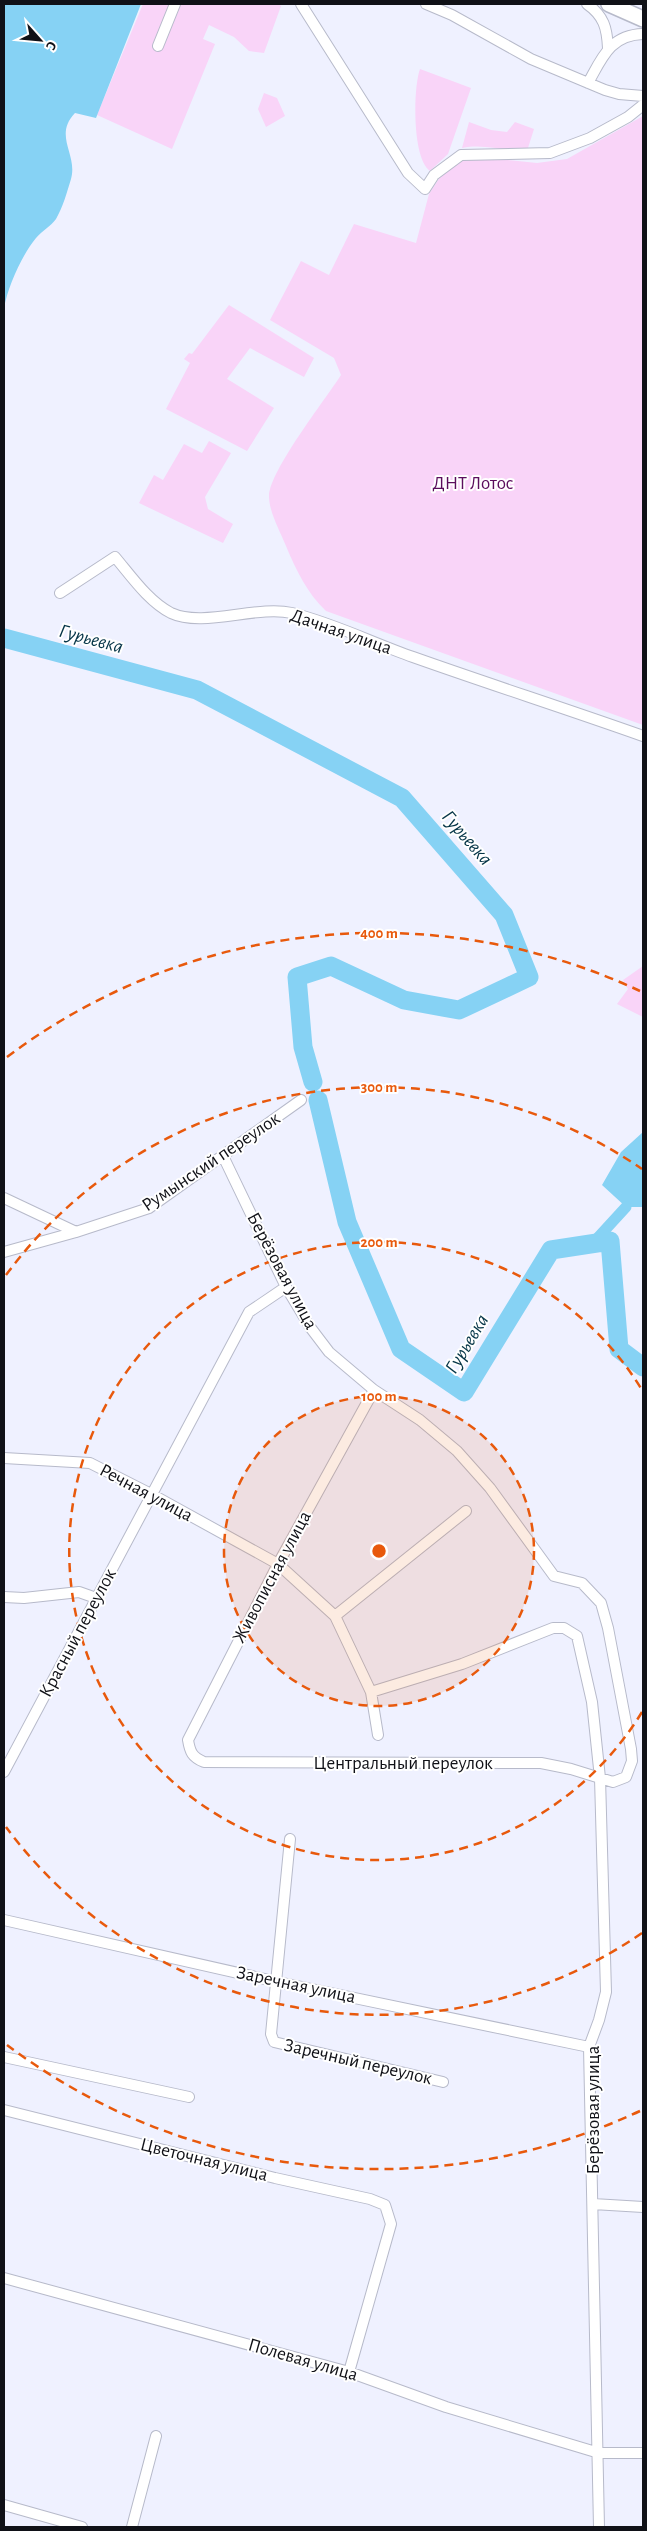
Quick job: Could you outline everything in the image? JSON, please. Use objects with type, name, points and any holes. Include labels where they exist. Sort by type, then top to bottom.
[{"type":"highway","points":[[609,4],[643,19]]},
{"type":"street","points":[[158,46],[175,4]]},
{"type":"street","points":[[301,4],[408,173],[425,189],[434,175],[461,155],[550,153],[590,138],[628,117],[643,105]]},
{"type":"street","points":[[426,4],[452,15],[531,59],[588,84],[619,94],[643,96]]},
{"type":"street","points":[[588,4],[601,16],[607,28],[608,48]]},
{"type":"street","points":[[588,84],[608,48],[622,38],[643,34]]},
{"type":"street","name":"Дачная улица","points":[[60,593],[115,557],[155,602],[180,616],[195,618],[264,612],[296,614],[643,736]]},
{"type":"street","name":"Румынский переулок","points":[[4,1252],[76,1232],[149,1208],[301,1100]]},
{"type":"street","name":"Берёзовая улица","points":[[223,1156],[286,1287],[310,1327],[329,1352],[374,1390],[420,1420],[457,1452],[490,1488],[544,1565]]},
{"type":"street","points":[[4,1198],[76,1232]]},
{"type":"street","name":"Красный переулок","points":[[4,1772],[7,1759],[96,1598],[249,1312],[286,1287]]},
{"type":"street","name":"Живописная улица","points":[[204,1762],[196,1759],[190,1752],[188,1740],[278,1564],[374,1390]]},
{"type":"street","name":"Речная улица","points":[[4,1458],[90,1463],[151,1494],[278,1564]]},
{"type":"street","points":[[335,1616],[466,1511]]},
{"type":"street","name":"Центральный переулок","points":[[278,1564],[335,1616],[371,1692],[378,1735]]},
{"type":"street","name":"Центральный переулок","points":[[204,1762],[541,1763],[571,1769],[613,1782],[620,1780],[626,1776],[632,1761],[608,1628],[601,1602],[582,1583],[554,1576],[544,1565]]},
{"type":"street","points":[[4,1597],[24,1598],[79,1592],[96,1598]]},
{"type":"street","name":"Берёзовая улица","points":[[371,1692],[462,1664],[553,1628],[564,1628],[577,1636],[592,1702],[600,1778],[606,1992],[599,2020],[589,2047],[599,2453],[599,2527]]},
{"type":"street","points":[[278,1982],[290,1839]]},
{"type":"street","name":"Заречная улица","points":[[4,1920],[278,1982],[589,2047]]},
{"type":"street","name":"Заречный переулок","points":[[278,1982],[272,2034],[274,2042],[443,2082]]},
{"type":"street","points":[[4,2057],[189,2097]]},
{"type":"street","name":"Цветочная улица","points":[[4,2110],[275,2178],[370,2199],[385,2205],[391,2224],[349,2372]]},
{"type":"street","points":[[593,2204],[643,2207]]},
{"type":"street","name":"Полевая улица","points":[[4,2278],[349,2372],[446,2407],[599,2453],[643,2452]]},
{"type":"street","points":[[132,2527],[156,2436]]},
{"type":"street","points":[[4,2505],[82,2527]]},
{"type":"green space","points":[[143,4],[278,4],[281,6],[264,53],[249,51],[234,37],[209,25],[203,39],[215,44],[172,149],[97,115]]},
{"type":"green space","points":[[420,69],[471,88],[448,154],[430,171],[424,164],[417,138],[415,106]]},
{"type":"green space","points":[[264,93],[277,98],[285,116],[266,127],[258,109]]},
{"type":"green space","name":"ДНТ Лотос","points":[[643,116],[643,725],[326,611],[313,597],[298,572],[275,521],[269,496],[278,470],[288,453],[341,375],[334,358],[270,320],[301,261],[329,275],[354,224],[416,243],[429,194],[446,168],[462,158],[488,158],[537,163],[567,159]]},
{"type":"green space","points":[[469,122],[491,130],[507,132],[515,122],[534,129],[527,151],[479,146],[462,148]]},
{"type":"green space","points":[[229,305],[314,358],[304,377],[250,348],[227,379],[274,408],[247,451],[166,409],[190,363],[184,359],[189,353],[192,354]]},
{"type":"green space","points":[[209,441],[231,453],[205,497],[208,509],[233,524],[223,543],[139,503],[154,475],[163,480],[184,444],[202,453]]},
{"type":"green space","points":[[643,966],[643,1017],[617,1004],[628,989],[623,980]]},
{"type":"water","points":[[4,4],[141,4],[96,118],[75,113],[69,121],[66,137],[72,170],[65,199],[56,219],[36,238],[26,253],[12,281],[4,308]]},
{"type":"water","points":[[643,1132],[643,1207],[626,1207],[602,1185],[621,1152]]},
{"type":"waterway","name":"Гурьевка","points":[[4,638],[197,690],[402,798],[504,915],[529,977],[459,1010],[404,1000],[331,966],[297,977],[303,1047],[313,1082]]},
{"type":"waterway","name":"Гурьевка","points":[[318,1100],[347,1222],[401,1349],[464,1392],[551,1250],[610,1241],[619,1349],[643,1367]]},
{"type":"waterway","points":[[593,1243],[626,1207]]}]
